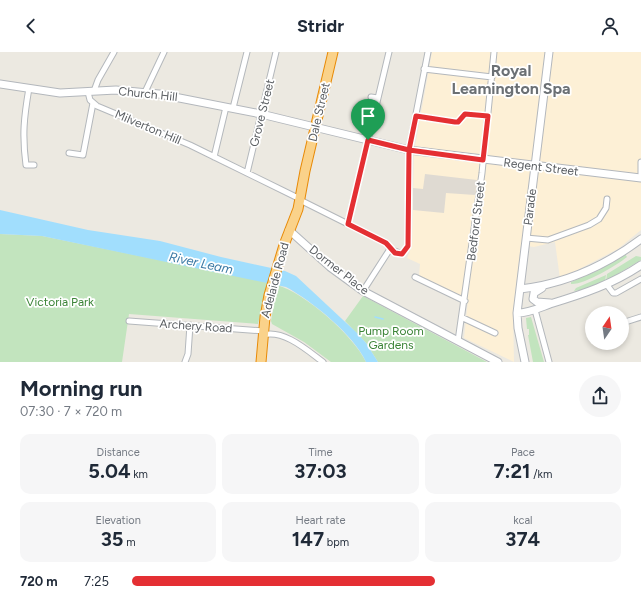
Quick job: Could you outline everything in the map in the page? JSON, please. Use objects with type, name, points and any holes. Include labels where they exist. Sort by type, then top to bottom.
[{"type":"highway","name":"Dale Street","points":[[298,199],[333,52]]},
{"type":"highway","name":"Adelaide Road","points":[[261,362],[266,333],[270,291],[298,199]]},
{"type":"street","points":[[69,153],[83,155],[93,103],[91,91],[114,52]]},
{"type":"street","points":[[145,92],[164,52]]},
{"type":"street","points":[[214,156],[247,52]]},
{"type":"street","name":"Grove Street","points":[[248,174],[276,52]]},
{"type":"street","points":[[348,224],[389,52]]},
{"type":"street","points":[[409,150],[428,52]]},
{"type":"street","name":"Bedford Street","points":[[458,341],[465,301],[483,160],[494,52]]},
{"type":"street","name":"Parade","points":[[524,362],[518,331],[517,313],[549,52]]},
{"type":"street","points":[[424,69],[492,77]]},
{"type":"street","name":"Church Hill","points":[[0,84],[60,93],[116,90],[145,92],[207,103]]},
{"type":"street","points":[[29,88],[23,119],[23,136],[26,165],[34,165]]},
{"type":"street","points":[[371,97],[378,98]]},
{"type":"street","name":"Milverton Hill","points":[[93,103],[214,156],[386,243],[390,249],[402,254],[408,246],[409,150]]},
{"type":"street","name":"Regent Street","points":[[207,103],[261,114],[409,150],[641,178]]},
{"type":"street","points":[[416,116],[455,122],[458,122],[465,114],[488,116]]},
{"type":"street","points":[[641,162],[641,178]]},
{"type":"street","points":[[526,238],[548,240],[589,225],[599,219],[606,208],[607,199]]},
{"type":"street","name":"Dormer Place","points":[[290,226],[330,267],[363,291],[498,362]]},
{"type":"street","points":[[520,289],[545,286],[567,279],[603,264],[621,254],[641,239]]},
{"type":"street","points":[[363,291],[390,249]]},
{"type":"street","points":[[517,313],[535,310],[584,295],[607,285],[641,265]]},
{"type":"street","points":[[415,277],[465,301]]},
{"type":"street","points":[[607,285],[613,293],[616,293],[641,279]]},
{"type":"street","points":[[545,286],[536,292],[533,298],[536,302],[555,303]]},
{"type":"street","points":[[535,310],[549,362]]},
{"type":"street","points":[[629,321],[641,317]]},
{"type":"street","points":[[462,318],[496,333]]},
{"type":"street","name":"Archery Road","points":[[129,320],[266,333],[282,336],[323,362]]},
{"type":"street","points":[[185,362],[188,354],[190,326]]},
{"type":"shaded area","points":[[432,52],[641,52],[641,230],[618,249],[560,279],[555,242],[534,247],[521,245],[513,311],[514,362],[464,338],[468,300],[419,276],[420,264],[407,258],[412,246],[414,152]]},
{"type":"shaded area","points":[[425,174],[477,180],[475,195],[446,193],[444,213],[413,210],[413,188],[423,189]]},
{"type":"green space","name":"Victoria Park","points":[[0,234],[42,236],[268,282],[258,324],[129,314],[122,362],[0,362]]},
{"type":"green space","points":[[625,254],[627,257],[600,274],[584,281],[571,284],[571,282],[599,270]]},
{"type":"green space","points":[[636,256],[641,257],[641,260],[606,281],[607,274]]},
{"type":"green space","points":[[606,275],[605,282],[586,289],[574,291],[576,288]]},
{"type":"green space","points":[[277,285],[301,297],[328,317],[351,340],[366,362],[331,362],[304,342],[272,324],[271,321]]},
{"type":"green space","name":"Pump Room Gardens","points":[[363,296],[487,362],[378,362],[366,343],[345,321]]},
{"type":"green space","points":[[531,317],[544,362],[533,362],[528,335],[529,329],[527,329],[526,318]]},
{"type":"water","name":"River Leam","points":[[0,210],[88,230],[160,241],[221,257],[285,271],[296,276],[357,333],[366,343],[378,362],[366,362],[352,341],[342,330],[320,310],[286,287],[42,236],[0,234]]},
{"type":"waterway","points":[[375,317],[383,319]]},
{"type":"district","name":"Royal Leamington Spa","points":[[511,79]]},
{"type":"route","points":[[368,140],[348,224],[386,243],[395,253],[402,254],[408,246],[409,150],[483,160],[488,116],[465,114],[458,122],[416,116],[409,150],[368,140]]}]
